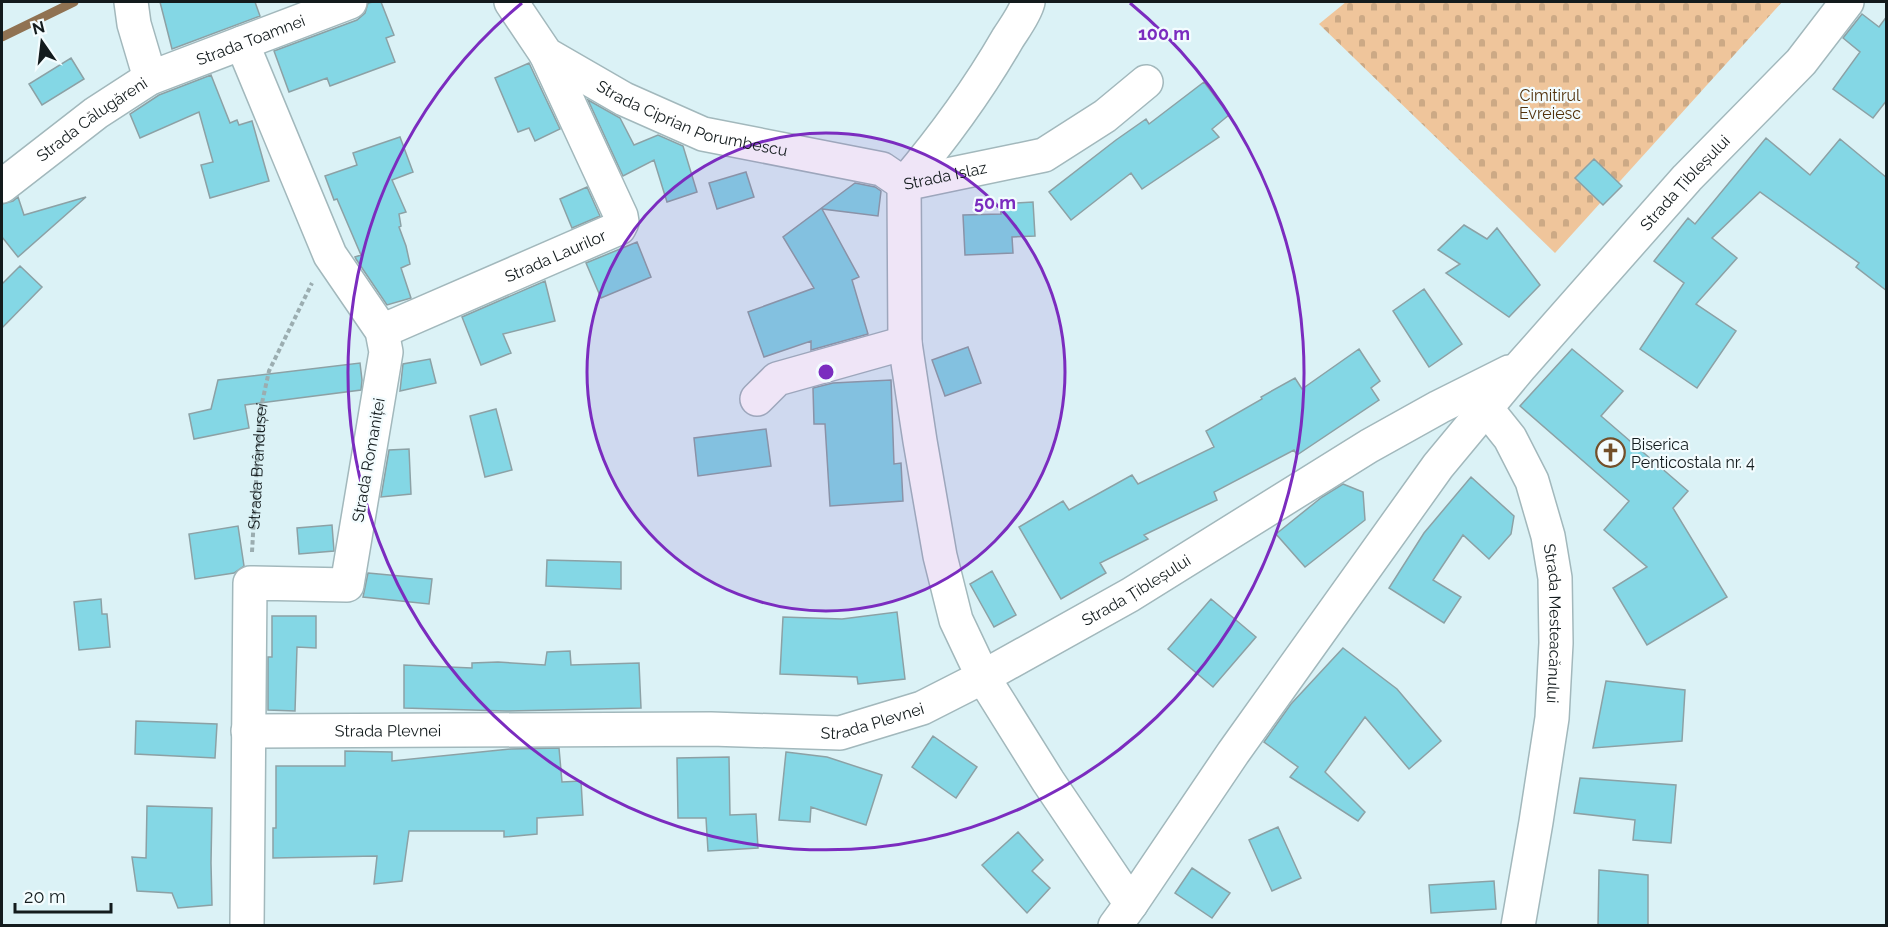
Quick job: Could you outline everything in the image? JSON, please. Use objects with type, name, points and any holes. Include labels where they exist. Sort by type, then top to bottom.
[{"type":"street","name":"Strada Toamnei","points":[[150,78],[242,43],[315,8],[350,2]]},
{"type":"street","name":"Strada Ciprian Porumbescu","points":[[512,2],[546,54],[624,99],[703,134],[882,169],[904,184]]},
{"type":"street","name":"Strada Islaz","points":[[904,184],[960,113],[997,58],[1028,2]]},
{"type":"street","name":"Strada Țibleșului","points":[[1521,366],[1439,407],[1369,446],[1130,595],[983,677],[1048,781],[1123,915],[1233,753],[1438,466],[1521,366],[1688,178],[1801,62],[1847,2]]},
{"type":"street","name":"Strada Călugăreni","points":[[2,186],[96,113],[150,78],[133,13]]},
{"type":"street","points":[[242,43],[330,255]]},
{"type":"street","name":"Strada Laurilor","points":[[382,331],[619,228],[622,222],[621,216],[546,54]]},
{"type":"street","name":"Strada Islaz","points":[[904,184],[1044,155],[1105,116],[1146,82]]},
{"type":"street","points":[[904,184],[905,343],[920,441],[940,556],[956,620],[983,677]]},
{"type":"street","name":"Strada Romaniței","points":[[250,583],[347,585],[386,352],[382,331],[330,255]]},
{"type":"street","points":[[757,399],[777,379],[905,343]]},
{"type":"street","name":"Strada Mesteacănului","points":[[1486,408],[1510,438],[1532,481],[1548,536],[1555,578],[1556,643],[1552,718],[1518,926]]},
{"type":"street","points":[[247,926],[250,583]]},
{"type":"street","name":"Strada Plevnei","points":[[248,731],[711,729],[840,733],[922,708],[983,677]]},
{"type":"path","name":"Strada Brândușei","points":[[250,583],[260,412],[269,371],[308,290],[330,255]]},
{"type":"green space","name":"Cimitirul Evreiesc","points":[[1346,2],[1782,2],[1555,253],[1319,24]]},
{"type":"building","points":[[160,2],[255,2],[260,16],[172,49]]},
{"type":"building","points":[[381,2],[394,35],[386,38],[395,62],[330,86],[327,78],[289,92],[274,51],[357,20],[365,13],[368,3]]},
{"type":"building","points":[[1862,14],[1879,27],[1887,16],[1887,100],[1873,118],[1833,89],[1860,52],[1843,38]]},
{"type":"building","points":[[71,58],[84,79],[42,105],[29,84]]},
{"type":"building","points":[[529,63],[560,129],[535,141],[529,128],[518,132],[495,78]]},
{"type":"building","points":[[211,75],[230,123],[237,120],[239,125],[252,121],[269,181],[210,198],[201,165],[213,162],[199,112],[140,138],[130,114],[159,95]]},
{"type":"building","points":[[1204,82],[1229,115],[1212,129],[1219,137],[1142,189],[1131,173],[1071,220],[1049,192],[1116,140],[1146,119],[1149,124]]},
{"type":"building","points":[[588,100],[620,118],[634,145],[658,135],[683,146],[697,192],[667,202],[654,160],[623,176]]},
{"type":"building","points":[[400,137],[413,172],[392,180],[406,212],[399,214],[401,226],[399,227],[410,264],[401,268],[411,298],[387,305],[355,257],[361,255],[325,176],[357,165],[353,153]]},
{"type":"building","points":[[1766,138],[1810,175],[1840,139],[1887,178],[1887,291],[1856,267],[1859,263],[1760,192],[1712,238],[1737,258],[1696,304],[1736,331],[1697,388],[1640,349],[1684,283],[1654,261],[1688,218],[1695,224]]},
{"type":"building","points":[[1594,159],[1622,186],[1603,205],[1575,178]]},
{"type":"building","points":[[746,172],[754,197],[717,209],[709,183]]},
{"type":"building","points":[[855,183],[875,187],[881,191],[878,216],[822,209],[859,277],[852,280],[868,334],[811,350],[811,341],[764,357],[748,312],[814,288],[783,237]]},
{"type":"building","points":[[587,187],[600,216],[572,228],[560,199]]},
{"type":"building","points":[[18,197],[24,215],[86,197],[18,257],[2,237],[2,204]]},
{"type":"building","points":[[1033,202],[1035,236],[1012,237],[1013,253],[965,255],[963,215],[1001,214],[1000,204]]},
{"type":"building","points":[[1464,225],[1487,239],[1497,228],[1540,285],[1509,317],[1446,273],[1460,264],[1438,250]]},
{"type":"building","points":[[637,242],[651,277],[601,298],[586,263]]},
{"type":"building","points":[[20,266],[42,287],[2,328],[2,284]]},
{"type":"building","points":[[545,281],[555,321],[503,334],[511,353],[481,365],[462,317]]},
{"type":"building","points":[[1424,289],[1462,344],[1429,367],[1393,311]]},
{"type":"building","points":[[968,347],[981,383],[945,396],[932,360]]},
{"type":"building","points":[[1359,349],[1380,381],[1371,388],[1379,400],[1297,455],[1294,450],[1214,492],[1217,500],[1144,535],[1148,539],[1100,563],[1106,573],[1061,599],[1019,527],[1063,501],[1069,510],[1132,475],[1138,484],[1214,447],[1206,431],[1295,378],[1302,389]]},
{"type":"building","points":[[1572,349],[1623,391],[1601,416],[1688,491],[1673,508],[1727,597],[1647,645],[1613,588],[1647,567],[1604,530],[1629,501],[1520,406]]},
{"type":"building","points":[[430,359],[436,383],[400,391],[403,364]]},
{"type":"building","points":[[360,363],[361,390],[245,405],[249,428],[194,439],[189,414],[211,409],[218,380]]},
{"type":"building","points":[[891,380],[894,464],[901,463],[903,501],[830,506],[825,424],[814,424],[813,388],[833,383]]},
{"type":"building","points":[[496,409],[512,470],[485,477],[470,416]]},
{"type":"building","points":[[766,429],[771,466],[698,476],[694,438]]},
{"type":"building","points":[[409,449],[411,494],[381,497],[389,450]]},
{"type":"building","points":[[1471,477],[1514,516],[1511,534],[1489,559],[1463,535],[1433,580],[1461,597],[1444,623],[1389,588],[1424,533]]},
{"type":"building","points":[[1343,484],[1363,492],[1365,520],[1305,567],[1276,534],[1322,497]]},
{"type":"building","points":[[332,525],[334,551],[299,554],[297,528]]},
{"type":"building","points":[[238,526],[244,566],[234,573],[195,579],[189,534]]},
{"type":"building","points":[[547,560],[621,562],[621,589],[546,586]]},
{"type":"building","points":[[992,571],[1016,615],[994,627],[970,584]]},
{"type":"building","points":[[368,573],[432,579],[429,604],[363,597]]},
{"type":"building","points":[[101,599],[102,614],[107,614],[110,647],[79,650],[74,602]]},
{"type":"building","points":[[1211,599],[1256,637],[1213,687],[1168,649]]},
{"type":"building","points":[[897,612],[905,679],[858,684],[857,677],[780,674],[783,617],[842,619]]},
{"type":"building","points":[[272,616],[316,616],[316,648],[297,647],[295,711],[268,710],[268,657],[272,657]]},
{"type":"building","points":[[1343,648],[1397,689],[1441,741],[1409,769],[1365,717],[1325,772],[1365,812],[1358,821],[1290,777],[1298,767],[1264,742],[1291,704]]},
{"type":"building","points":[[570,651],[571,665],[639,663],[641,708],[506,711],[404,708],[404,665],[472,668],[472,663],[498,662],[545,665],[547,652]]},
{"type":"building","points":[[1606,681],[1685,690],[1682,741],[1593,748]]},
{"type":"building","points":[[136,721],[217,724],[215,758],[135,754]]},
{"type":"building","points":[[933,736],[977,767],[956,798],[912,767]]},
{"type":"building","points":[[559,748],[562,782],[581,781],[583,815],[537,818],[537,834],[504,837],[504,831],[409,831],[402,881],[374,884],[377,856],[273,858],[273,828],[276,828],[276,766],[345,766],[345,751],[392,752],[392,761],[511,749]]},
{"type":"building","points":[[786,752],[827,757],[882,775],[866,825],[811,807],[810,822],[779,820]]},
{"type":"building","points":[[729,757],[730,815],[756,814],[758,848],[708,851],[706,818],[678,818],[677,758]]},
{"type":"building","points":[[1580,778],[1676,785],[1671,843],[1633,840],[1635,820],[1574,813]]},
{"type":"building","points":[[147,806],[212,808],[212,905],[178,908],[172,893],[137,891],[132,857],[146,858]]},
{"type":"building","points":[[1278,827],[1301,878],[1272,891],[1249,840]]},
{"type":"building","points":[[1018,832],[1043,860],[1032,871],[1050,888],[1027,913],[982,865]]},
{"type":"building","points":[[1192,868],[1230,893],[1212,918],[1175,893]]},
{"type":"building","points":[[1599,870],[1648,875],[1648,926],[1598,926]]},
{"type":"building","points":[[1494,881],[1496,909],[1431,913],[1429,885]]},
{"type":"waterway","points":[[2,37],[74,2]]},
{"type":"place","name":"Biserica Penticostala nr. 4","points":[[1610,453]]}]
